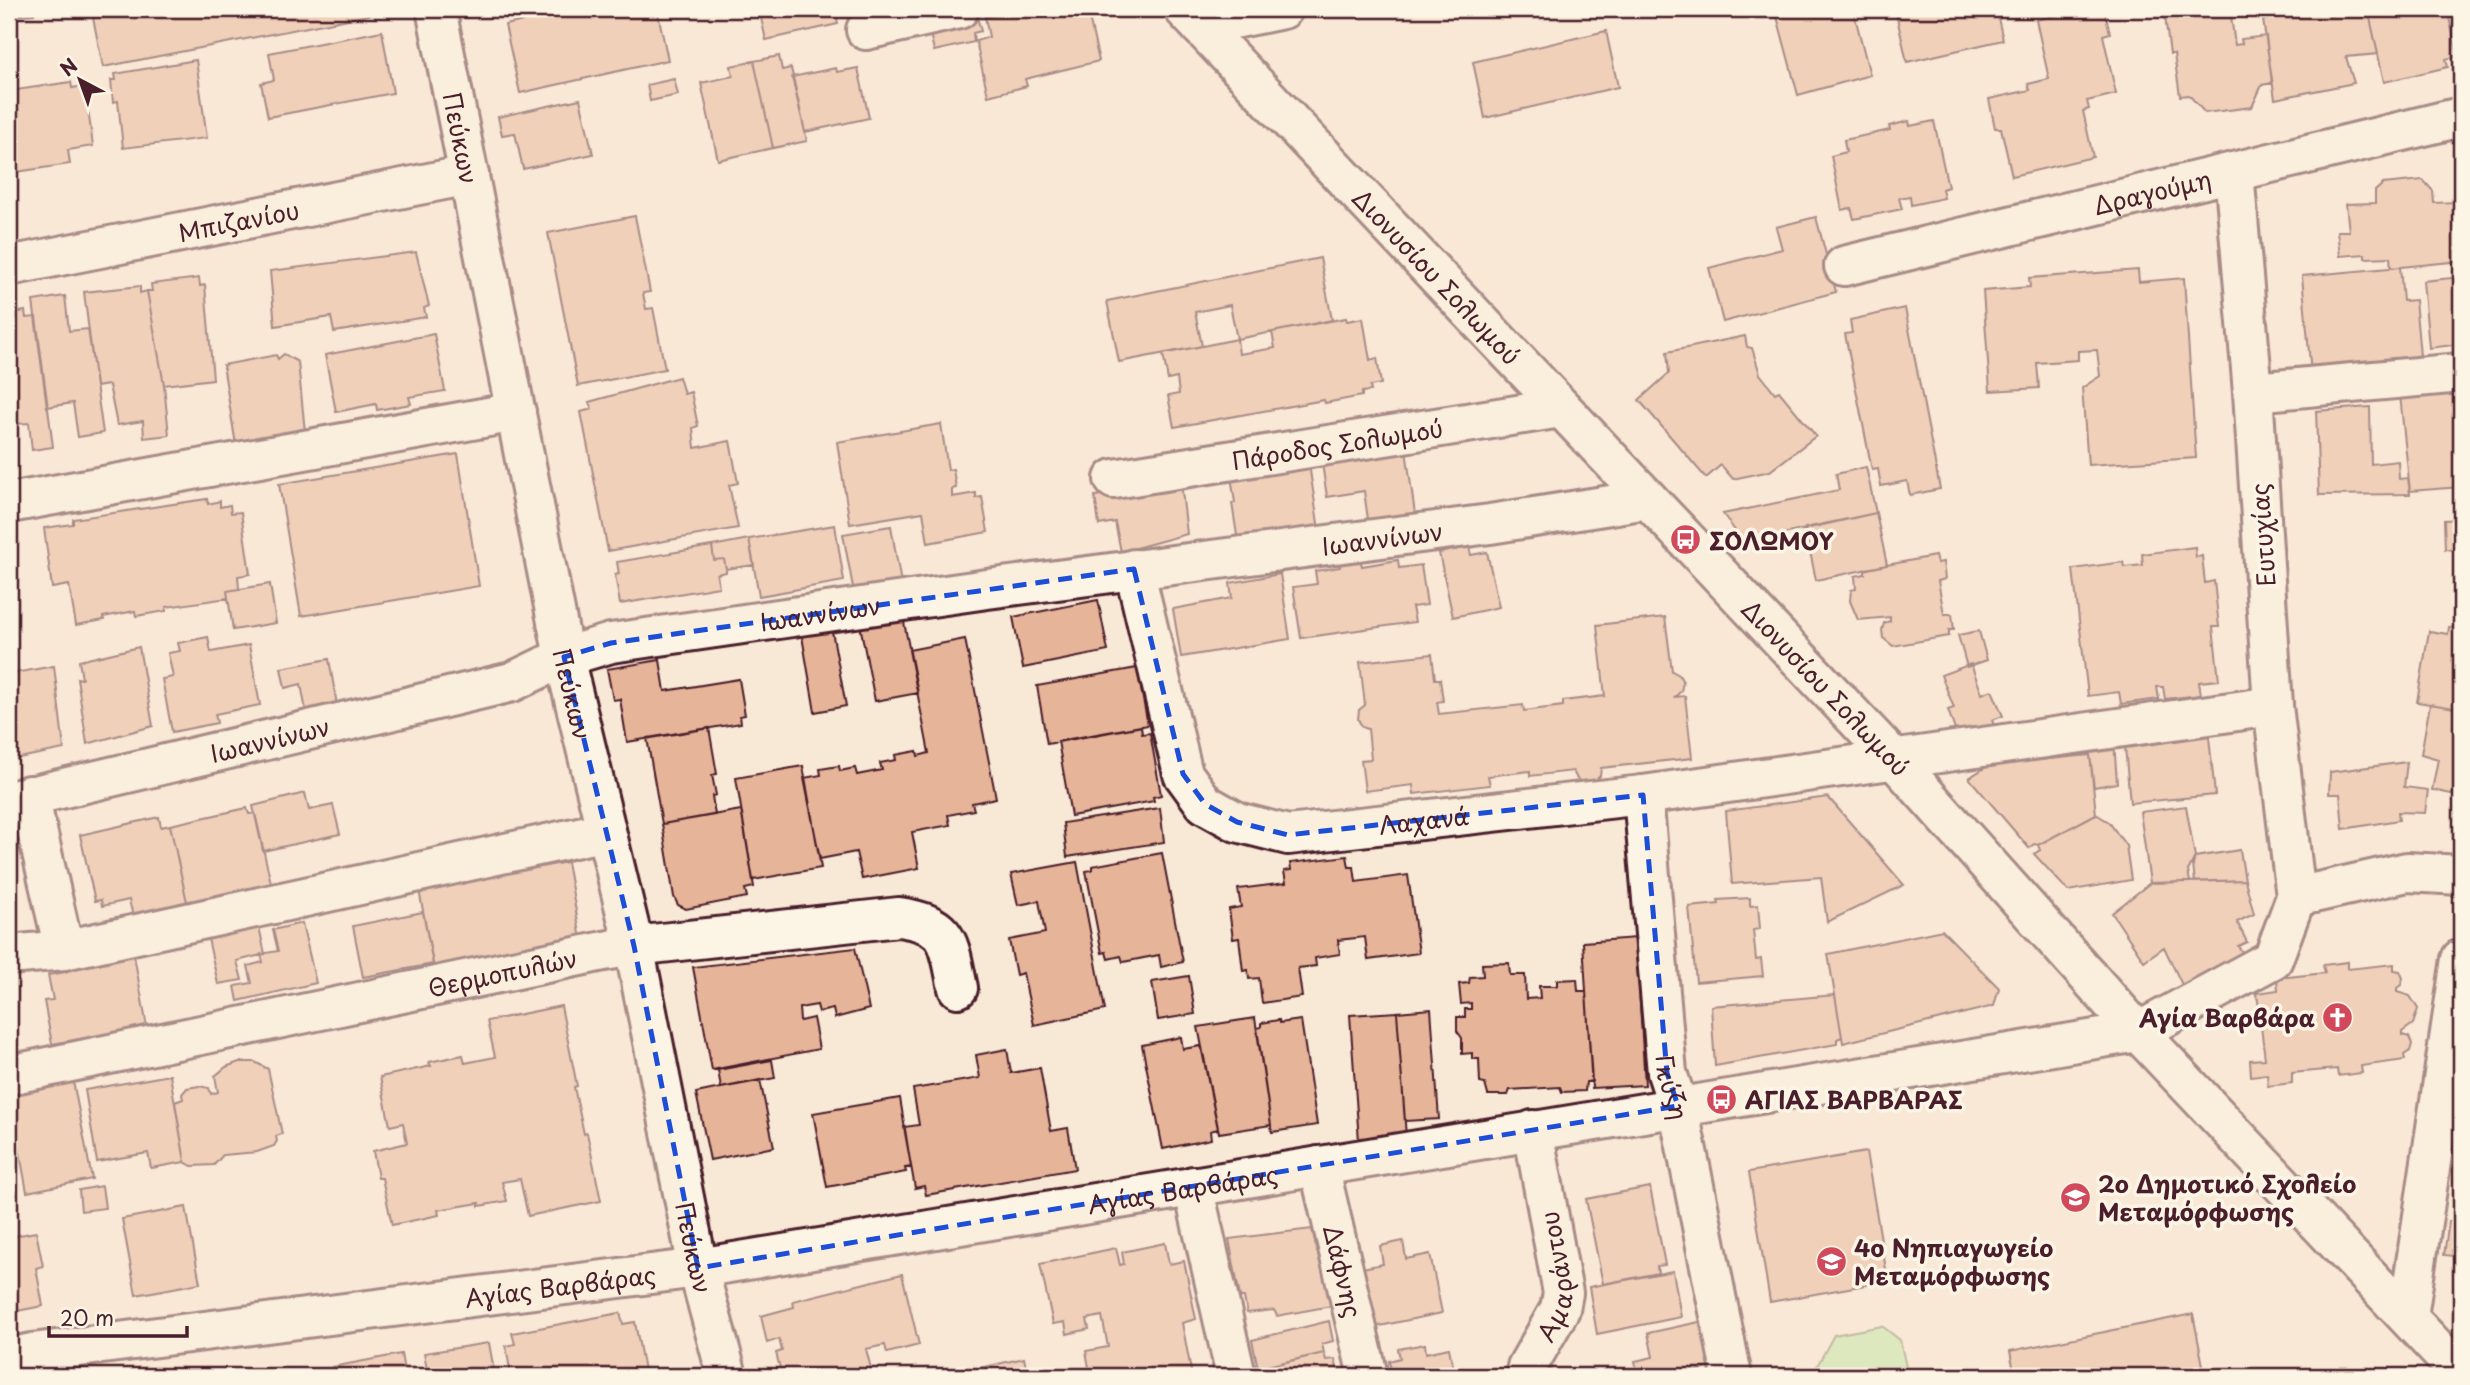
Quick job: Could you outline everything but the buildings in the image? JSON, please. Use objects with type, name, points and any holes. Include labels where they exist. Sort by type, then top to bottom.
[{"type":"street","name":"Πεύκων","points":[[436,9],[564,657],[634,946],[698,1268],[727,1376]]},
{"type":"street","points":[[866,30],[959,9]]},
{"type":"street","points":[[1192,18],[1283,9]]},
{"type":"street","name":"Διονυσίου Σολωμού","points":[[1192,18],[1894,759],[2138,1032],[2461,1374]]},
{"type":"street","name":"Δραγούμη","points":[[1844,266],[2461,117]]},
{"type":"street","name":"Ευτυχίας","points":[[2234,172],[2253,393],[2273,706],[2296,897]]},
{"type":"street","name":"Μπιζανίου","points":[[9,266],[469,175]]},
{"type":"street","points":[[2253,393],[2461,373]]},
{"type":"street","name":"Πάροδος Σολωμού","points":[[1114,479],[1561,408]]},
{"type":"street","points":[[9,503],[516,412]]},
{"type":"street","name":"Ιωαννίνων","points":[[19,798],[512,682],[564,657],[611,643],[1134,569],[1490,524],[1648,499]]},
{"type":"street","name":"Λαχανά","points":[[1134,569],[1183,774],[1205,804],[1237,822],[1288,835],[1643,795],[2273,706]]},
{"type":"street","name":"Γκύζη","points":[[1643,795],[1667,1073],[1678,1107],[1732,1376]]},
{"type":"street","points":[[19,798],[64,950]]},
{"type":"street","points":[[9,955],[64,950],[606,831]]},
{"type":"street","points":[[2296,897],[2407,872],[2461,875]]},
{"type":"street","name":"Αγίας Βαρβάρας","points":[[25,1363],[698,1268],[2138,1032],[2273,959],[2296,897]]},
{"type":"street","name":"Θερμοπυλών","points":[[9,1075],[634,946],[899,917],[922,921],[942,934],[948,943],[958,988]]},
{"type":"street","points":[[2408,1317],[2449,1136],[2461,959]]},
{"type":"street","name":"Αμαράντου","points":[[1526,1376],[1527,1367],[1560,1309],[1563,1293],[1533,1130]]},
{"type":"street","name":"Δάφνης","points":[[1319,1166],[1368,1376]]},
{"type":"street","points":[[1193,1186],[1236,1376]]},
{"type":"highlighted area","points":[[1134,569],[1183,774],[1205,804],[1237,822],[1288,835],[1643,795],[1667,1073],[1678,1106],[698,1268],[634,946],[564,657],[611,643]]},
{"type":"green space","points":[[1882,1326],[1900,1340],[1908,1376],[1817,1376],[1816,1368],[1834,1335]]},
{"type":"place","name":"ΣΟΛΩΜΟΥ","points":[[1686,540]]},
{"type":"place","name":"Αγία Βαρβάρα","points":[[2338,1017]]},
{"type":"place","name":"ΑΓΙΑΣ ΒΑΡΒΑΡΑΣ","points":[[1722,1099]]},
{"type":"place","name":"2ο Δημοτικό Σχολείο Μεταμόρφωσης","points":[[2075,1197]]},
{"type":"place","name":"4ο Νηπιαγωγείο Μεταμόρφωσης","points":[[1831,1261]]}]
